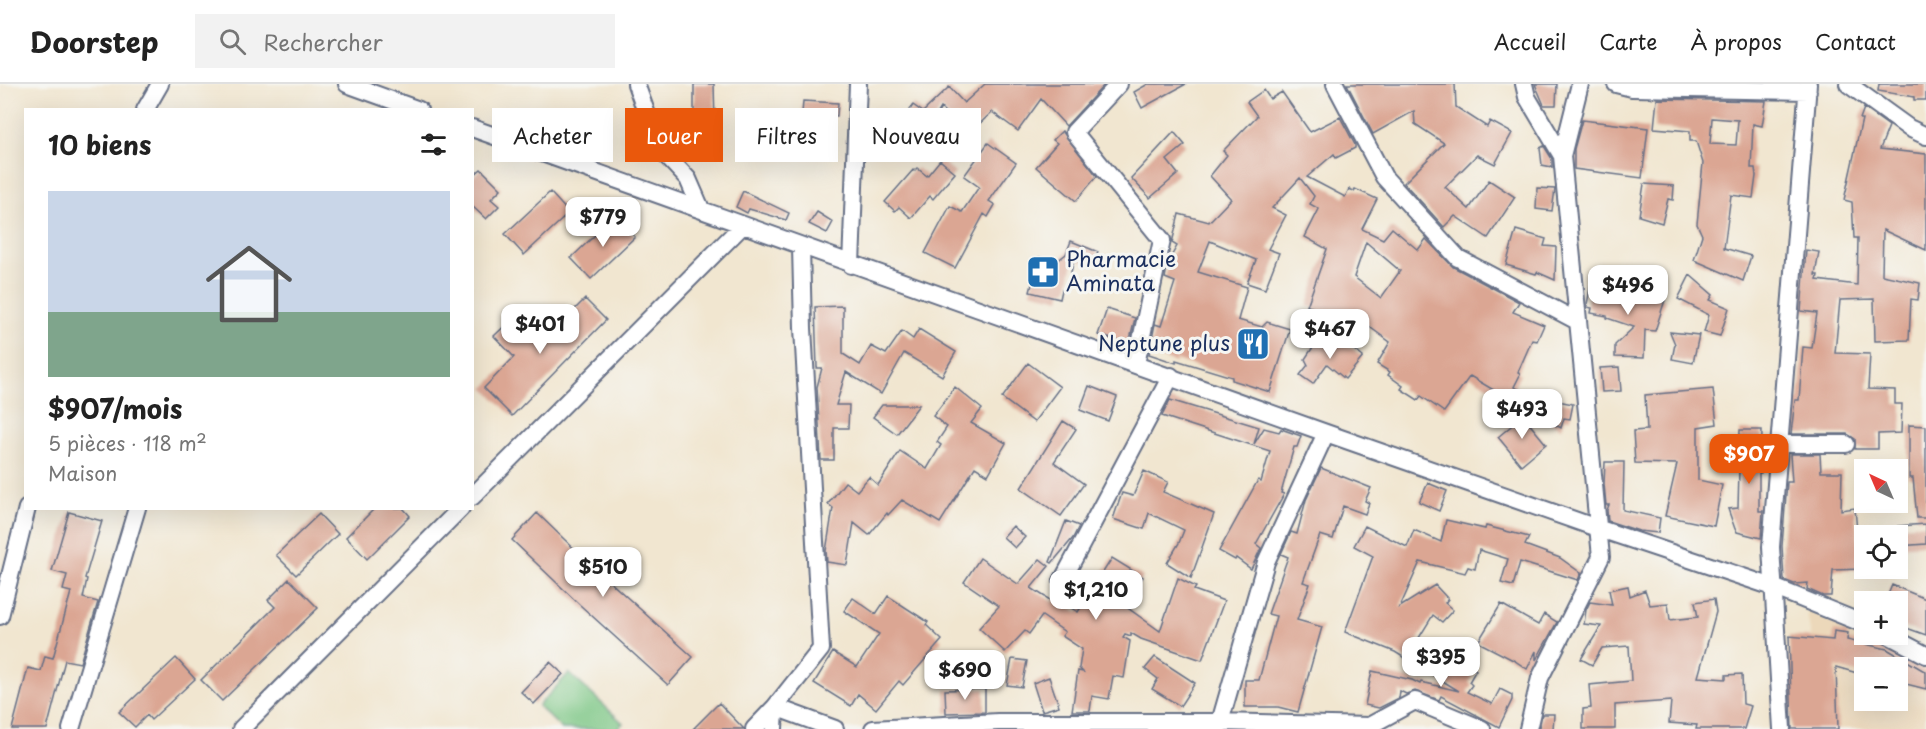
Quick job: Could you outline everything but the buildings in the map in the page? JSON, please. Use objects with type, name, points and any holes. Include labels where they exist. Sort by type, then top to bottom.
[{"type":"street","points":[[146,108],[160,84]]},
{"type":"street","points":[[347,84],[413,108]]},
{"type":"street","points":[[636,84],[659,148],[688,179],[701,209]]},
{"type":"street","points":[[851,265],[858,84]]},
{"type":"street","points":[[1119,84],[1074,132],[1162,240],[1136,364]]},
{"type":"street","points":[[1335,84],[1384,177],[1458,258],[1577,321]]},
{"type":"street","points":[[1524,84],[1527,97],[1562,156]]},
{"type":"street","points":[[1528,729],[1540,678],[1601,557],[1562,156],[1580,84]]},
{"type":"street","points":[[1616,84],[1632,88],[1808,88],[1771,547],[1782,729]]},
{"type":"street","points":[[1848,84],[1909,128],[1926,136]]},
{"type":"street","points":[[474,130],[1326,433],[1773,587],[1854,620]]},
{"type":"street","points":[[474,495],[743,225]]},
{"type":"street","points":[[754,729],[775,707],[821,649],[803,328],[801,247]]},
{"type":"street","points":[[1062,581],[1171,376]]},
{"type":"street","points":[[1219,725],[1266,562],[1326,433]]},
{"type":"street","points":[[1779,444],[1846,444]]},
{"type":"street","points":[[0,616],[26,510]]},
{"type":"street","points":[[71,729],[137,510]]},
{"type":"street","points":[[242,729],[459,510]]},
{"type":"street","points":[[1907,645],[1926,655]]},
{"type":"street","points":[[873,729],[998,722],[1369,726],[1416,701],[1482,729]]},
{"type":"street","points":[[774,729],[775,707]]},
{"type":"street","points":[[775,707],[835,729]]},
{"type":"shaded area","points":[[1807,611],[1854,634],[1854,645],[1877,645],[1901,657],[1854,657],[1854,711],[1908,711],[1908,660],[1926,669],[1926,729],[1824,729]]},
{"type":"green space","points":[[569,673],[623,723],[617,729],[562,729],[538,706]]},
{"type":"place","name":"Pharmacie Aminata","points":[[1043,272]]},
{"type":"place","name":"Neptune plus","points":[[1253,344]]}]
